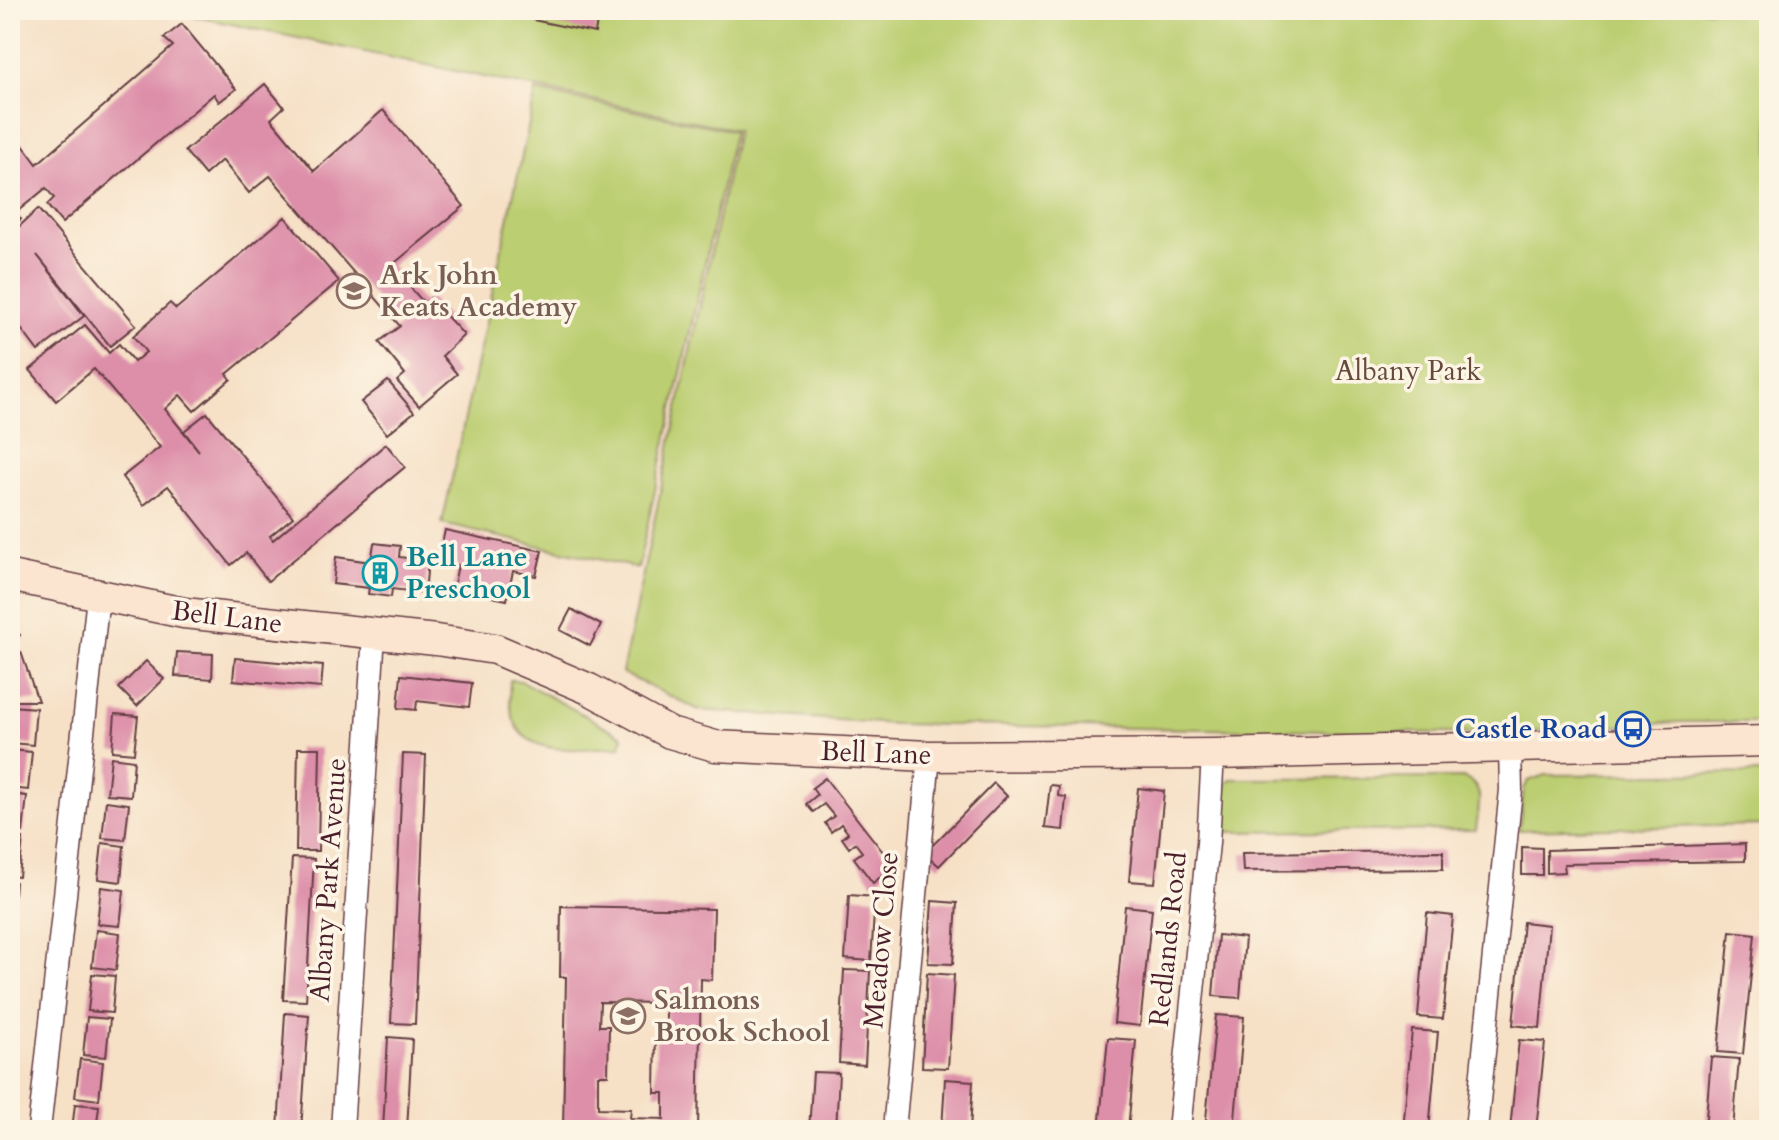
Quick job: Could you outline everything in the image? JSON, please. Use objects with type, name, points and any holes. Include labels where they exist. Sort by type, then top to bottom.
[{"type":"street","name":"Bell Lane","points":[[10,576],[98,597],[237,620],[468,644],[506,653],[589,689],[670,733],[704,744],[929,756],[1213,754],[1769,741]]},
{"type":"street","points":[[39,1130],[98,597]]},
{"type":"street","name":"Albany Park Avenue","points":[[342,1130],[374,634]]},
{"type":"street","points":[[1476,1130],[1511,790],[1510,746]]},
{"type":"street","name":"Redlands Road","points":[[1179,1130],[1208,843],[1213,754]]},
{"type":"street","name":"Meadow Close","points":[[894,1130],[929,756]]},
{"type":"green space","name":"Albany Park","points":[[164,10],[1769,10],[1769,722],[1680,722],[1498,734],[894,724],[699,710],[622,673],[737,130]]},
{"type":"green space","points":[[536,91],[734,131],[638,568],[442,524]]},
{"type":"green space","points":[[510,680],[521,681],[623,736],[621,747],[558,748],[540,745],[526,738],[516,725],[510,706]]},
{"type":"green space","points":[[1769,773],[1769,825],[1519,830],[1524,789],[1528,781],[1546,775]]},
{"type":"green space","points":[[1463,778],[1471,782],[1478,792],[1476,830],[1216,832],[1220,790],[1231,779]]},
{"type":"building","points":[[535,10],[599,10],[595,33],[533,20]]},
{"type":"building","points":[[182,24],[236,89],[219,102],[214,94],[62,223],[47,205],[54,198],[46,188],[19,210],[10,199],[10,128],[37,164],[173,46],[164,38]]},
{"type":"building","points":[[265,84],[284,107],[271,119],[314,171],[383,110],[464,206],[391,266],[425,304],[430,298],[464,335],[442,356],[457,374],[419,406],[397,381],[405,374],[379,342],[400,326],[270,176],[249,193],[222,160],[205,175],[185,151]]},
{"type":"building","points":[[10,206],[21,219],[10,228]]},
{"type":"building","points":[[38,209],[136,325],[110,346],[37,255],[84,316],[38,351],[19,326],[10,332],[10,235]]},
{"type":"building","points":[[285,217],[339,281],[227,374],[231,379],[194,411],[180,395],[165,409],[199,451],[184,431],[207,413],[293,517],[270,536],[273,540],[386,444],[405,467],[268,581],[246,553],[231,565],[168,486],[144,505],[122,477],[160,447],[94,369],[56,401],[30,370],[85,325],[109,353],[119,344],[134,362],[146,352],[133,336],[170,303],[176,309]]},
{"type":"building","points":[[388,381],[414,412],[387,434],[361,402]]},
{"type":"building","points":[[445,530],[542,551],[536,576],[513,571],[507,600],[453,589],[458,565],[438,561]]},
{"type":"building","name":"Bell Lane Preschool","points":[[374,543],[400,546],[399,557],[428,561],[425,593],[392,589],[391,597],[368,594],[369,588],[333,584],[336,557],[371,562]]},
{"type":"building","points":[[571,609],[601,625],[590,646],[560,630]]},
{"type":"building","points":[[10,628],[20,635],[10,650]]},
{"type":"building","points":[[21,652],[38,701],[11,701],[10,656]]},
{"type":"building","points":[[177,652],[213,654],[212,679],[175,676]]},
{"type":"building","points":[[235,658],[323,666],[321,688],[233,680]]},
{"type":"building","points":[[146,661],[164,679],[137,706],[119,688]]},
{"type":"building","points":[[401,675],[472,683],[469,707],[417,701],[416,710],[398,708]]},
{"type":"building","points":[[11,706],[36,708],[33,745],[10,743]]},
{"type":"building","points":[[115,714],[138,716],[134,753],[112,751]]},
{"type":"building","points":[[298,748],[320,748],[318,851],[296,851]]},
{"type":"building","points":[[10,750],[32,752],[28,790],[10,788]]},
{"type":"building","points":[[403,754],[426,755],[415,1024],[391,1023]]},
{"type":"building","points":[[111,757],[134,760],[131,796],[107,794]]},
{"type":"building","points":[[825,778],[894,866],[873,883],[854,858],[862,852],[855,843],[849,848],[842,838],[848,833],[841,824],[831,832],[825,823],[834,816],[824,804],[813,812],[806,804],[817,795],[812,788]]},
{"type":"building","points":[[994,783],[1007,796],[939,866],[925,853]]},
{"type":"building","points":[[1050,785],[1059,786],[1058,796],[1066,797],[1063,830],[1045,828]]},
{"type":"building","points":[[1138,788],[1164,791],[1155,883],[1129,881]]},
{"type":"building","points":[[10,794],[27,796],[23,832],[10,831]]},
{"type":"building","points":[[106,801],[129,804],[125,840],[102,838]]},
{"type":"building","points":[[10,837],[23,838],[19,877],[10,876]]},
{"type":"building","points":[[102,843],[124,846],[121,882],[98,879]]},
{"type":"building","points":[[1745,844],[1745,861],[1564,864],[1565,872],[1547,873],[1547,850]]},
{"type":"building","points":[[1522,847],[1542,848],[1542,875],[1522,875]]},
{"type":"building","points":[[1443,851],[1443,869],[1243,871],[1242,853]]},
{"type":"building","points":[[292,858],[314,859],[306,1001],[283,1000]]},
{"type":"building","points":[[10,881],[15,882],[12,918],[10,918]]},
{"type":"building","points":[[101,887],[124,890],[120,926],[97,924]]},
{"type":"building","points":[[849,895],[875,897],[871,961],[845,959]]},
{"type":"building","points":[[932,901],[957,903],[953,964],[928,963]]},
{"type":"building","points":[[561,906],[714,909],[712,980],[701,979],[698,1130],[563,1130],[566,977],[560,977]],"holes":[[[600,1002],[666,1003],[666,1029],[656,1029],[655,1093],[664,1093],[664,1119],[630,1118],[631,1109],[598,1108],[598,1075],[608,1075],[609,1026],[599,1026]]]},
{"type":"building","points":[[1125,906],[1152,909],[1140,1026],[1114,1023]]},
{"type":"building","points":[[1427,913],[1453,916],[1443,1019],[1418,1017]]},
{"type":"building","points":[[1523,922],[1549,925],[1540,1028],[1513,1025]]},
{"type":"building","points":[[96,930],[120,933],[116,970],[92,967]]},
{"type":"building","points":[[1730,931],[1755,934],[1743,1054],[1718,1052]]},
{"type":"building","points":[[1218,935],[1245,938],[1240,998],[1213,996]]},
{"type":"building","points":[[844,970],[870,971],[865,1065],[839,1063]]},
{"type":"building","points":[[927,973],[954,975],[948,1068],[922,1067]]},
{"type":"building","points":[[92,974],[115,976],[112,1013],[88,1011]]},
{"type":"building","points":[[285,1013],[309,1015],[301,1130],[278,1130]]},
{"type":"building","points":[[1216,1015],[1244,1017],[1234,1130],[1205,1130]]},
{"type":"building","points":[[87,1017],[110,1019],[106,1057],[83,1055]]},
{"type":"building","points":[[1412,1030],[1438,1032],[1429,1130],[1403,1130]]},
{"type":"building","points":[[388,1037],[412,1039],[407,1130],[383,1130]]},
{"type":"building","points":[[1108,1038],[1136,1040],[1128,1130],[1099,1130]]},
{"type":"building","points":[[1519,1040],[1545,1042],[1536,1130],[1510,1130]]},
{"type":"building","points":[[1711,1057],[1739,1059],[1733,1130],[1705,1130]]},
{"type":"building","points":[[80,1059],[103,1062],[99,1100],[75,1097]]},
{"type":"building","points":[[813,1072],[839,1073],[836,1130],[809,1130]]},
{"type":"building","points":[[945,1079],[973,1081],[970,1130],[942,1130]]},
{"type":"building","points":[[75,1104],[99,1106],[96,1130],[72,1130]]},
{"type":"place","name":"Ark John Keats Academy","points":[[354,291]]},
{"type":"place","name":"Bell Lane Preschool","points":[[380,573]]},
{"type":"place","name":"Castle Road","points":[[1633,729]]},
{"type":"place","name":"Salmons Brook School","points":[[628,1016]]}]
